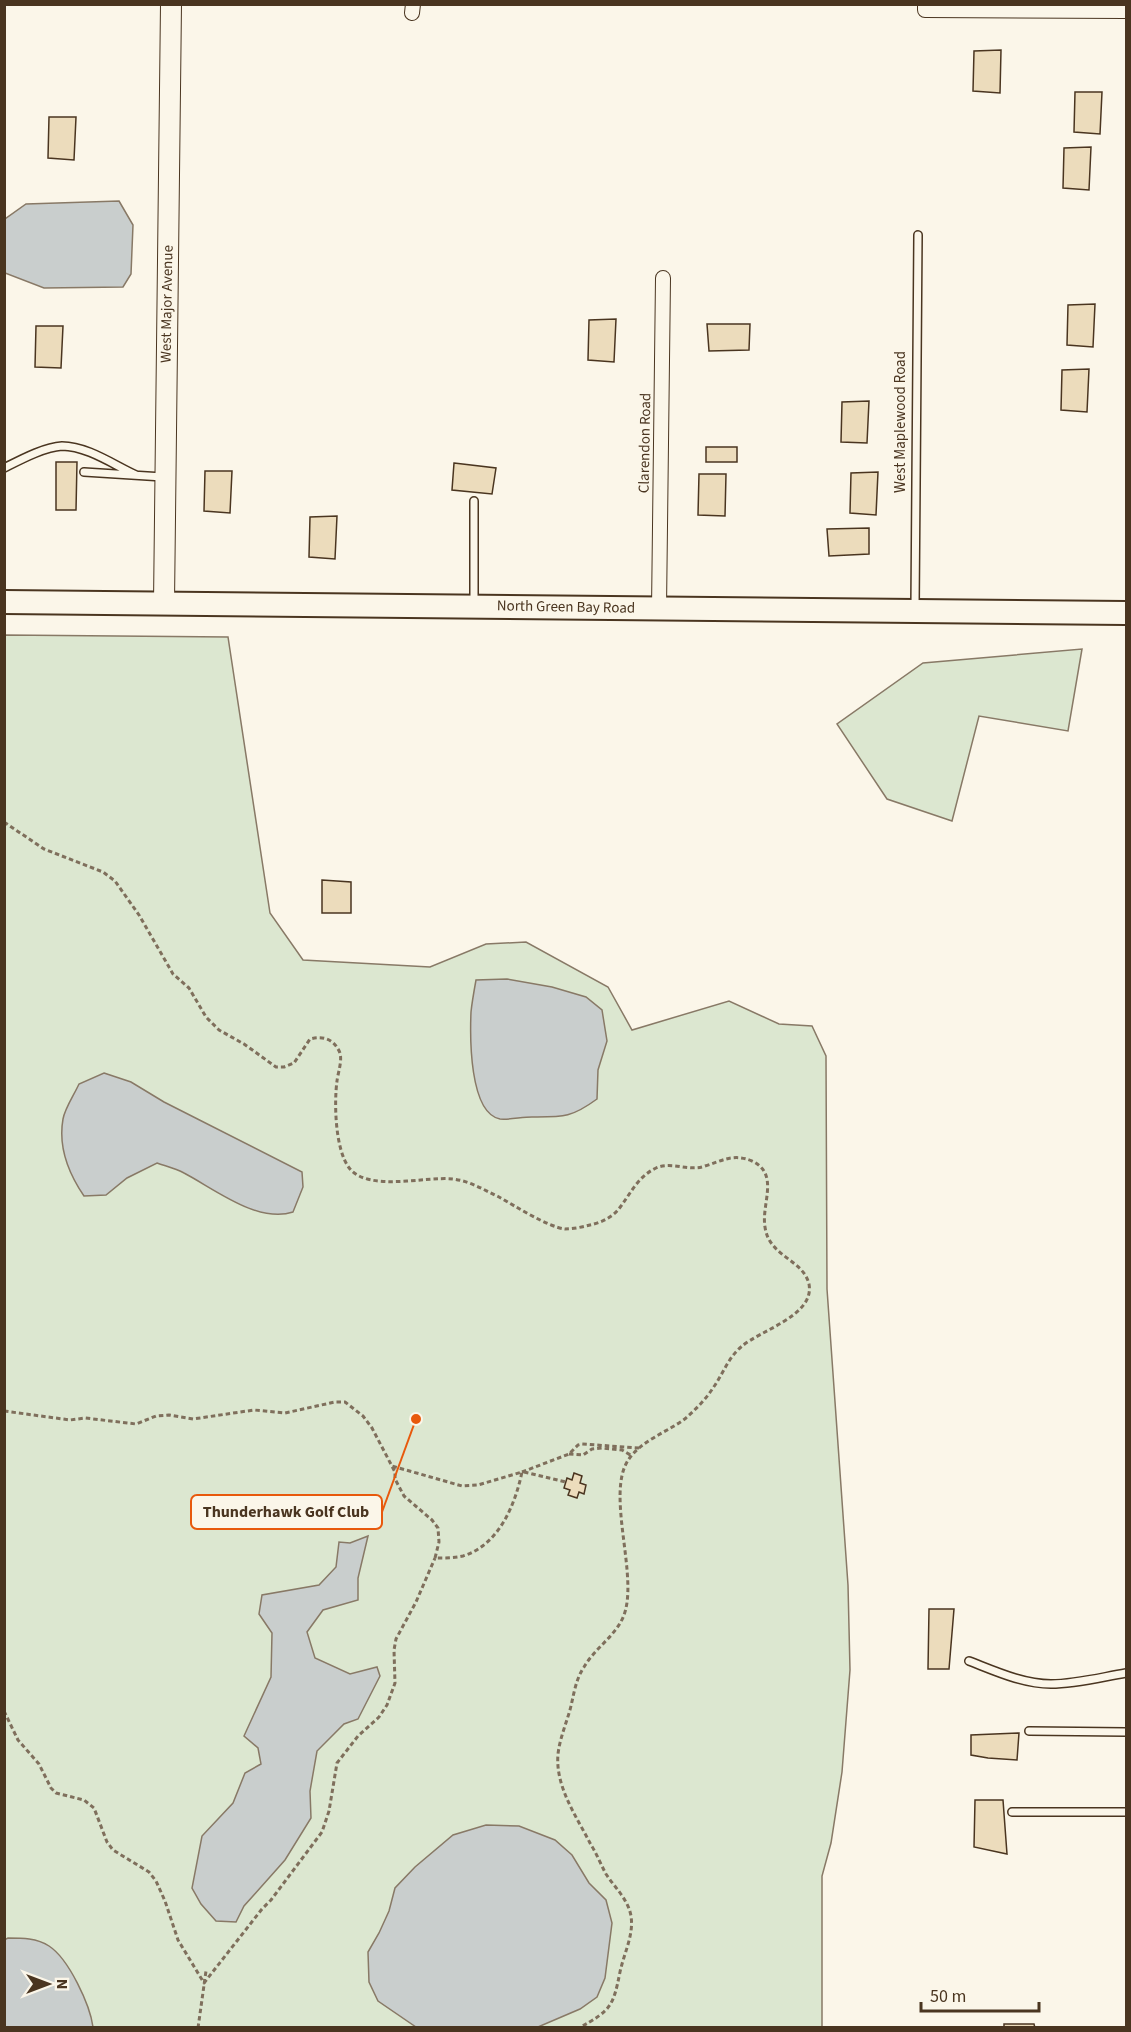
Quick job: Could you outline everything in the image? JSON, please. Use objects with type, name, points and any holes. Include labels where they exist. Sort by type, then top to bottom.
[{"type":"main road","name":"North Green Bay Road","points":[[4,602],[1126,613]]},
{"type":"street","name":"West Major Avenue","points":[[164,603],[171,4]]},
{"type":"street","points":[[925,7],[1126,11]]},
{"type":"street","name":"Clarendon Road","points":[[659,609],[663,278]]},
{"type":"lane","name":"West Maplewood Road","points":[[915,610],[918,235]]},
{"type":"lane","points":[[4,468],[24,457],[60,446],[75,447],[136,475]]},
{"type":"lane","points":[[84,472],[165,477]]},
{"type":"lane","points":[[474,501],[474,606]]},
{"type":"lane","points":[[969,1661],[1017,1679],[1050,1684],[1082,1681],[1126,1672]]},
{"type":"lane","points":[[1029,1731],[1126,1731]]},
{"type":"lane","points":[[1012,1812],[1126,1812]]},
{"type":"path","points":[[4,822],[44,849],[103,872],[115,881],[139,915],[173,974],[189,988],[206,1017],[219,1030],[276,1066],[284,1067],[294,1063],[310,1039],[326,1038],[339,1049],[336,1087],[338,1130],[346,1161],[351,1171],[362,1178],[382,1181],[435,1178],[464,1181],[565,1228],[593,1225],[611,1216],[640,1179],[661,1166],[695,1168],[728,1157],[737,1157],[755,1162],[762,1167],[767,1178],[764,1217],[768,1237],[775,1249],[803,1272],[809,1286],[808,1298],[801,1309],[741,1346],[700,1404],[675,1425],[640,1448],[627,1462],[620,1492],[627,1576],[627,1607],[618,1628],[584,1666],[578,1678],[562,1735],[558,1769],[569,1804],[606,1873],[626,1901],[632,1919],[629,1944],[612,2003],[599,2016],[579,2028]]},
{"type":"path","points":[[4,1411],[70,1420],[85,1418],[136,1424],[156,1416],[169,1415],[194,1419],[254,1410],[285,1413],[335,1402],[345,1402],[363,1416],[372,1428],[395,1472],[395,1479],[404,1496],[438,1528],[439,1542],[435,1558],[416,1602],[396,1639],[393,1650],[395,1683],[392,1695],[379,1718],[358,1736],[337,1763],[329,1811],[322,1832],[272,1900],[262,1909],[204,1983]]},
{"type":"path","points":[[392,1466],[462,1486],[478,1485],[522,1472],[569,1454],[582,1444],[640,1448]]},
{"type":"path","points":[[569,1454],[583,1455],[592,1449],[602,1448],[622,1450],[632,1456]]},
{"type":"path","points":[[522,1472],[566,1482]]},
{"type":"path","points":[[435,1558],[463,1556],[477,1549],[492,1536],[509,1514],[522,1472]]},
{"type":"path","points":[[4,1712],[18,1740],[39,1764],[51,1788],[56,1793],[84,1800],[94,1808],[107,1842],[113,1850],[149,1872],[156,1881],[178,1940],[204,1983]]},
{"type":"path","points":[[198,2028],[206,1971]]},
{"type":"green space","points":[[5,635],[228,637],[270,913],[303,960],[430,967],[486,944],[526,942],[608,987],[632,1030],[729,1001],[779,1024],[812,1026],[826,1056],[827,1289],[848,1585],[850,1670],[842,1772],[831,1843],[822,1876],[822,2027],[5,2028]]},
{"type":"green space","points":[[1082,649],[1068,731],[979,716],[952,821],[887,799],[837,724],[923,663]]},
{"type":"shaded area","points":[[119,201],[133,225],[131,274],[123,287],[44,288],[5,273],[5,219],[26,204]]},
{"type":"shaded area","points":[[507,979],[552,987],[586,997],[602,1010],[607,1041],[598,1070],[597,1099],[580,1110],[559,1116],[500,1119],[490,1114],[482,1103],[473,1072],[471,1008],[476,980]]},
{"type":"shaded area","points":[[104,1073],[131,1082],[164,1102],[302,1172],[303,1187],[293,1212],[265,1213],[251,1209],[236,1203],[181,1171],[157,1163],[127,1178],[106,1195],[84,1196],[74,1179],[63,1150],[63,1119],[79,1084]]},
{"type":"shaded area","points":[[368,1536],[358,1578],[358,1600],[323,1610],[307,1632],[315,1658],[350,1674],[377,1667],[380,1676],[358,1719],[344,1724],[317,1751],[310,1791],[311,1818],[285,1860],[244,1906],[236,1922],[216,1921],[201,1904],[192,1888],[202,1836],[233,1803],[245,1773],[261,1764],[258,1748],[244,1736],[271,1677],[272,1633],[259,1614],[262,1595],[319,1585],[336,1567],[339,1542],[350,1543]]},
{"type":"shaded area","points":[[486,1825],[519,1826],[555,1840],[572,1855],[589,1883],[606,1900],[612,1923],[605,1978],[597,1997],[580,2009],[538,2027],[416,2027],[378,2001],[369,1982],[368,1952],[389,1911],[395,1888],[415,1867],[453,1835]]},
{"type":"shaded area","points":[[8,1938],[40,1941],[57,1952],[77,1983],[88,2007],[93,2027],[5,2027],[4,1940]]},
{"type":"building","points":[[1001,50],[1000,93],[973,91],[974,51]]},
{"type":"building","points":[[1075,92],[1102,92],[1100,134],[1074,132]]},
{"type":"building","points":[[49,117],[76,117],[74,160],[48,158]]},
{"type":"building","points":[[1091,147],[1089,190],[1063,188],[1064,148]]},
{"type":"building","points":[[1095,304],[1093,347],[1067,345],[1068,305]]},
{"type":"building","points":[[616,319],[614,362],[588,360],[589,320]]},
{"type":"building","points":[[707,324],[750,324],[749,350],[709,351]]},
{"type":"building","points":[[36,326],[63,326],[61,368],[35,367]]},
{"type":"building","points":[[1089,369],[1087,412],[1061,410],[1062,370]]},
{"type":"building","points":[[869,401],[867,443],[841,442],[842,402]]},
{"type":"building","points":[[706,447],[737,447],[737,462],[706,462]]},
{"type":"building","points":[[56,462],[77,462],[76,510],[56,510]]},
{"type":"building","points":[[454,463],[496,468],[492,494],[452,490]]},
{"type":"building","points":[[205,471],[232,471],[230,513],[204,511]]},
{"type":"building","points":[[878,472],[876,515],[850,513],[851,473]]},
{"type":"building","points":[[699,474],[726,474],[725,516],[698,515]]},
{"type":"building","points":[[337,516],[335,559],[309,557],[310,517]]},
{"type":"building","points":[[869,528],[869,554],[829,556],[827,529]]},
{"type":"building","points":[[322,880],[351,882],[351,913],[322,913]]},
{"type":"building","points":[[574,1473],[582,1476],[580,1483],[586,1485],[584,1494],[579,1492],[577,1498],[568,1495],[570,1490],[564,1488],[567,1478],[572,1480]]},
{"type":"building","points":[[929,1609],[954,1609],[949,1669],[928,1669]]},
{"type":"building","points":[[1019,1733],[1017,1760],[971,1755],[971,1735]]},
{"type":"building","points":[[975,1800],[1003,1800],[1007,1854],[974,1847]]},
{"type":"building","points":[[1004,2024],[1034,2024],[1035,2028],[1004,2028]]},
{"type":"place","name":"Thunderhawk Golf Club","points":[[416,1419]]}]
